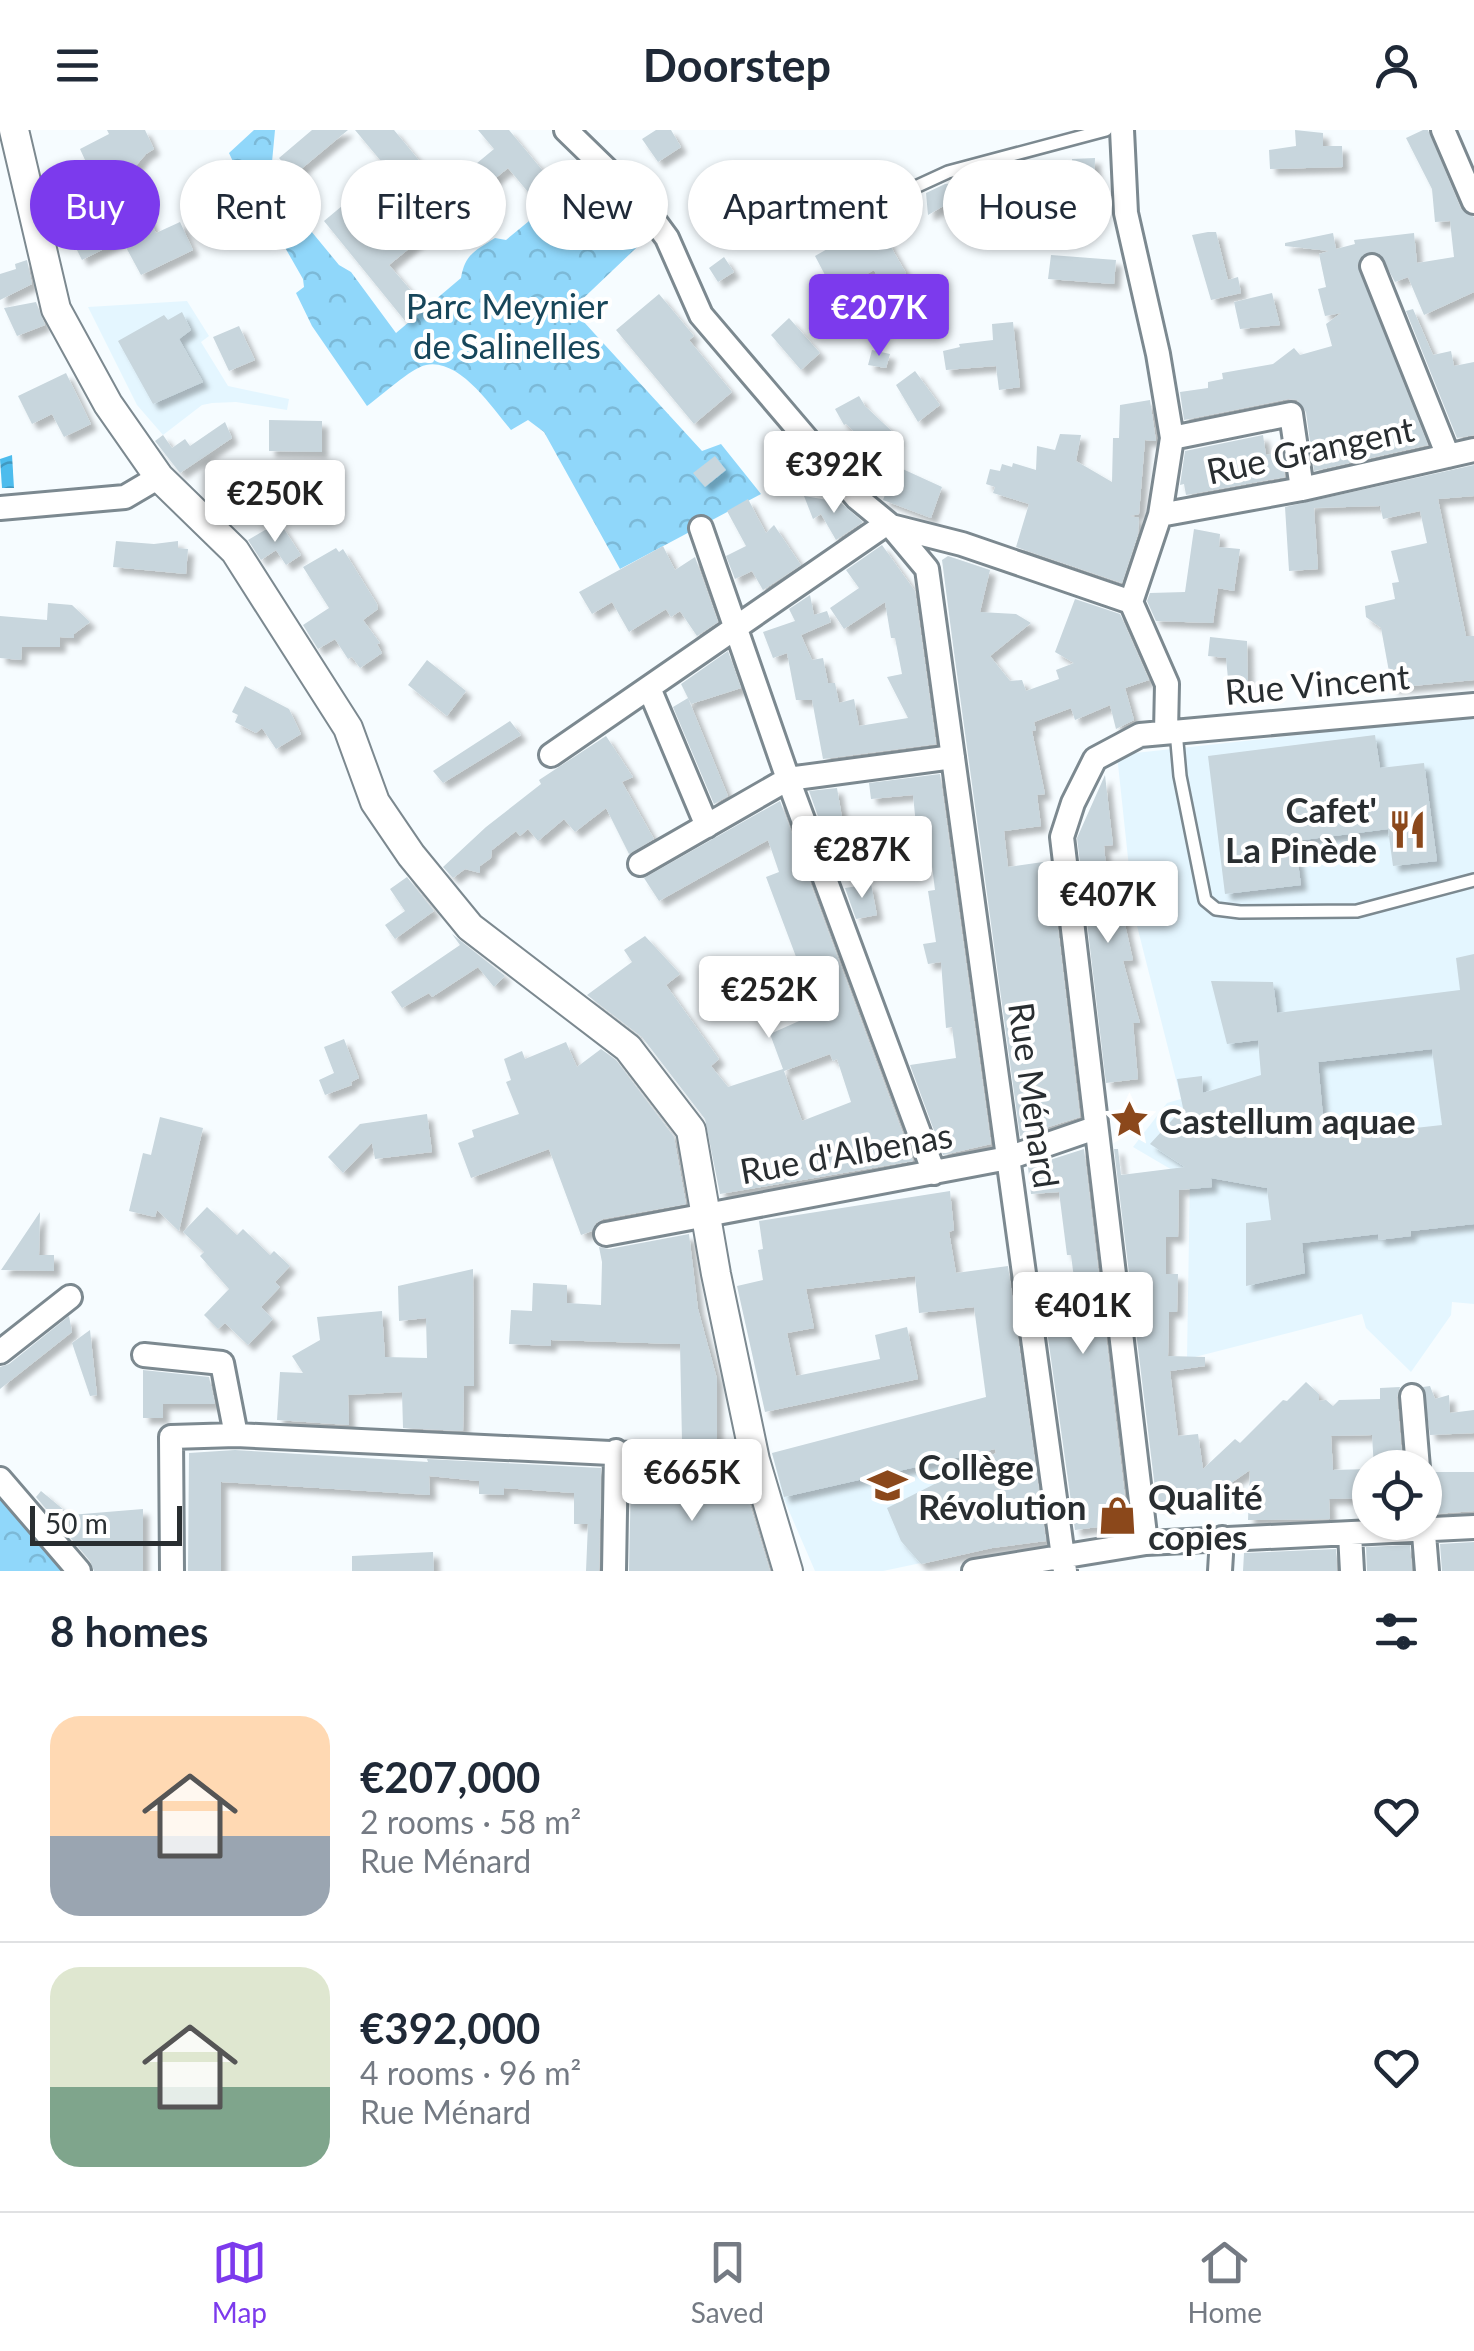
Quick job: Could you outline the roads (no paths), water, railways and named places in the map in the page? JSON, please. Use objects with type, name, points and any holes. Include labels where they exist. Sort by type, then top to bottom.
[{"type":"street","points":[[14,130],[56,309],[108,404],[159,477],[235,552],[348,728],[375,802],[411,855],[470,927],[628,1048],[691,1130],[716,1274],[756,1460],[788,1571]]},
{"type":"street","points":[[566,130],[642,204],[667,238],[702,315],[857,498],[888,525],[927,569]]},
{"type":"street","points":[[1122,130],[1126,213],[1158,354],[1172,438],[1160,514],[1131,602],[1166,684],[1171,731]]},
{"type":"street","points":[[1443,130],[1474,202]]},
{"type":"street","points":[[1372,266],[1448,456]]},
{"type":"street","points":[[1172,438],[1291,414],[1302,488]]},
{"type":"street","name":"Rue Grangent","points":[[1160,514],[1474,450]]},
{"type":"street","points":[[0,508],[125,498],[159,477]]},
{"type":"street","points":[[551,756],[888,525],[1131,602]]},
{"type":"street","points":[[701,528],[788,780],[934,1173]]},
{"type":"street","name":"Rue Ménard","points":[[936,538],[927,569],[1064,1563]]},
{"type":"street","points":[[649,688],[706,826]]},
{"type":"street","points":[[1344,716],[1474,695]]},
{"type":"street","name":"Rue Vincent","points":[[1146,1544],[1062,837],[1073,803],[1095,760],[1140,735],[1474,705]]},
{"type":"street","points":[[640,864],[788,780],[953,757]]},
{"type":"street","name":"Rue d'Albenas","points":[[606,1234],[1008,1158],[1095,1128]]},
{"type":"street","points":[[0,1352],[70,1297]]},
{"type":"street","points":[[144,1355],[222,1363],[236,1435]]},
{"type":"street","points":[[1412,1396],[1416,1450]]},
{"type":"street","points":[[172,1571],[170,1437],[236,1435],[756,1460]]},
{"type":"street","points":[[614,1571],[616,1451]]},
{"type":"street","points":[[0,1478],[79,1571]]},
{"type":"street","points":[[1442,1527],[1474,1528]]},
{"type":"street","points":[[974,1571],[1064,1563],[1146,1544],[1350,1534],[1352,1571]]},
{"type":"street","points":[[1220,1571],[1222,1538]]},
{"type":"street","points":[[1425,1540],[1428,1571]]},
{"type":"lane","points":[[923,183],[948,172],[1106,130]]},
{"type":"lane","points":[[1171,731],[1205,900],[1216,909],[1357,911],[1474,880]]},
{"type":"water","points":[[12,455],[14,488],[2,488],[0,459]]},
{"type":"place","name":"Cafet' La Pinède","points":[[1407,829]]},
{"type":"place","name":"Castellum aquae","points":[[1129,1120]]},
{"type":"place","name":"Collège Révolution","points":[[888,1486]]},
{"type":"place","name":"Qualité copies","points":[[1118,1516]]},
{"type":"park label","name":"Parc Meynier de Salinelles","points":[[507,325]]}]
